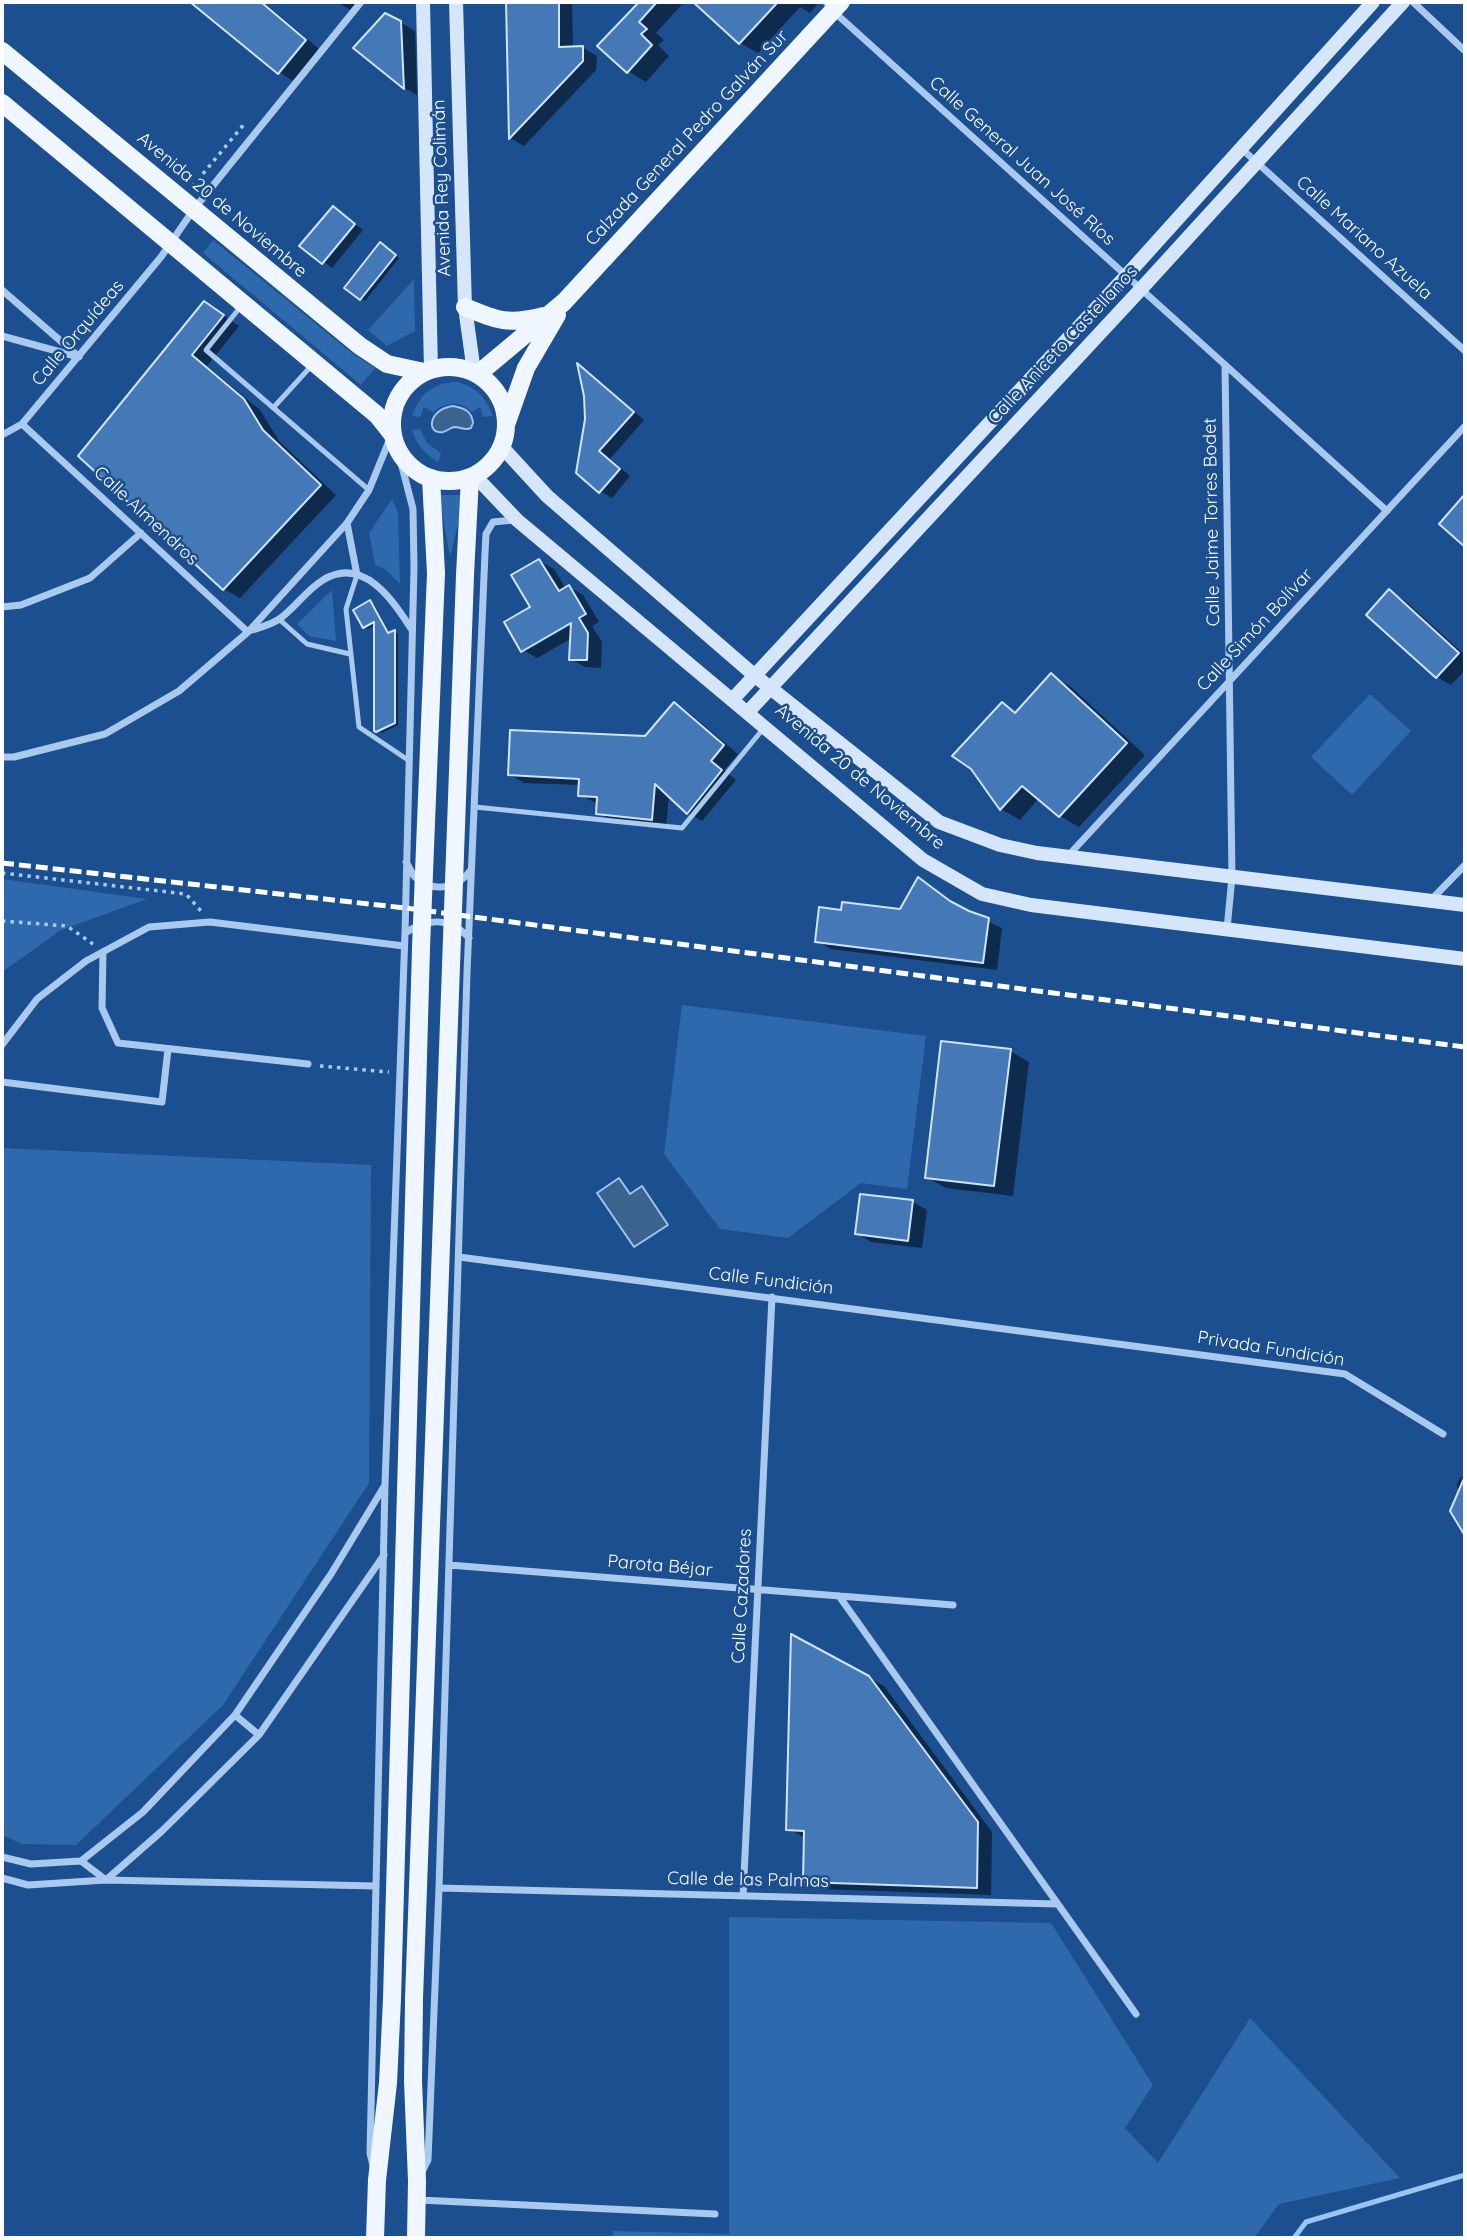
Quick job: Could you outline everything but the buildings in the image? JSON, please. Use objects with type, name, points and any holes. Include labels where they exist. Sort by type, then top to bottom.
[{"type":"main road","name":"Avenida Rey Colimán","points":[[423,2],[428,371]]},
{"type":"main road","name":"Avenida Rey Colimán","points":[[456,2],[465,307],[476,373]]},
{"type":"main road","name":"Calle Aniceto Castellanos","points":[[732,699],[1126,276],[1373,2]]},
{"type":"main road","name":"Calle Aniceto Castellanos","points":[[748,712],[1403,2]]},
{"type":"main road","name":"Calzada General Pedro Galván Sur","points":[[476,373],[557,308],[833,5]]},
{"type":"main road","name":"Avenida 20 de Noviembre","points":[[2,51],[360,346],[387,364],[428,371]]},
{"type":"main road","points":[[2,103],[377,415],[392,434],[398,451],[418,472],[431,478],[452,481],[473,477],[496,458],[502,447],[507,422],[501,399],[488,381],[476,373],[453,367],[428,371],[404,389],[393,414],[392,434]]},
{"type":"main road","points":[[465,307],[500,320],[517,322],[557,308]]},
{"type":"main road","name":"Calzada General Pedro Galván Sur","points":[[507,422],[526,368],[557,308]]},
{"type":"main road","name":"Avenida 20 de Noviembre","points":[[502,447],[547,496],[754,675],[939,822],[1000,845],[1068,856],[1465,905]]},
{"type":"main road","name":"Avenida 20 de Noviembre","points":[[473,477],[517,520],[923,860],[982,894],[1031,905],[1465,959]]},
{"type":"main road","points":[[416,2238],[414,1999],[465,575],[473,477]]},
{"type":"main road","points":[[375,2238],[377,2180],[388,2082],[391,1999],[421,948],[436,573],[431,478]]},
{"type":"street","name":"Calle Orquídeas","points":[[2,435],[22,424],[79,357],[173,243],[194,209],[361,2]]},
{"type":"street","points":[[1413,2],[1465,51]]},
{"type":"street","name":"Calle General Juan José Ríos","points":[[833,5],[1126,276],[1387,511]]},
{"type":"street","name":"Calle Mariano Azuela","points":[[1241,148],[1465,351]]},
{"type":"street","points":[[2,290],[79,357]]},
{"type":"street","points":[[2,336],[79,357]]},
{"type":"street","name":"Calle Jaime Torres Bodet","points":[[1225,365],[1232,877],[1227,929]]},
{"type":"street","name":"Calle Almendros","points":[[22,424],[248,632]]},
{"type":"street","name":"Calle Simón Bolívar","points":[[1068,856],[1465,426]]},
{"type":"street","points":[[2,757],[14,757],[105,734],[179,691],[248,632],[347,523],[369,490],[392,434]]},
{"type":"street","points":[[377,2180],[370,2153],[375,1886],[412,631],[413,509],[398,451]]},
{"type":"street","points":[[417,2181],[428,2160],[469,938],[486,534],[493,522],[517,520]]},
{"type":"street","points":[[347,523],[357,575]]},
{"type":"street","points":[[2,607],[21,605],[90,578],[141,533]]},
{"type":"street","points":[[248,632],[280,620],[322,580],[338,574],[357,575],[376,584],[390,596],[412,631]]},
{"type":"street","points":[[406,861],[416,877],[433,887],[448,887],[464,880],[472,868]]},
{"type":"street","points":[[1431,901],[1465,865]]},
{"type":"street","points":[[2,1045],[37,999],[86,961],[149,928],[210,922],[404,946]]},
{"type":"street","points":[[405,933],[418,924],[446,923],[459,927],[469,938]]},
{"type":"street","points":[[103,951],[102,1008],[118,1043],[308,1064]]},
{"type":"street","points":[[2,1082],[162,1102],[168,1049]]},
{"type":"street","name":"Calle Fundición","points":[[459,1257],[1079,1338]]},
{"type":"street","name":"Calle Cazadores","points":[[743,1896],[772,1297]]},
{"type":"street","name":"Privada Fundición","points":[[1079,1338],[1345,1374],[1443,1434]]},
{"type":"street","points":[[2,1857],[31,1864],[81,1861],[143,1812],[235,1716],[331,1574],[385,1485]]},
{"type":"street","points":[[106,1880],[162,1831],[259,1735],[384,1555]]},
{"type":"street","name":"Parota Béjar","points":[[449,1565],[953,1605]]},
{"type":"street","points":[[839,1596],[1136,2014]]},
{"type":"street","points":[[235,1716],[259,1735]]},
{"type":"street","points":[[81,1861],[106,1880]]},
{"type":"street","points":[[2,1878],[28,1885],[106,1880],[375,1886]]},
{"type":"street","name":"Calle de las Palmas","points":[[439,1888],[1057,1903]]},
{"type":"street","points":[[417,2200],[715,2214]]},
{"type":"lane","points":[[244,303],[206,351],[369,490]]},
{"type":"lane","points":[[273,408],[314,362]]},
{"type":"lane","points":[[357,575],[346,609],[359,727],[408,760]]},
{"type":"lane","points":[[280,620],[307,644],[350,654]]},
{"type":"lane","points":[[475,807],[682,828],[765,726]]},
{"type":"path","points":[[2,873],[186,894],[210,922]]},
{"type":"path","points":[[2,921],[67,926],[103,951]]},
{"type":"path","points":[[308,1064],[399,1073]]},
{"type":"shaded area","points":[[213,240],[353,354],[375,368],[361,385],[203,253]]},
{"type":"shaded area","points":[[414,279],[415,331],[387,346],[368,330]]},
{"type":"shaded area","points":[[457,382],[480,394],[493,416],[483,417],[480,407],[472,412],[453,404],[433,412],[424,407],[420,417],[412,416],[428,391]]},
{"type":"shaded area","points":[[453,406],[469,413],[473,423],[471,428],[454,427],[443,432],[434,430],[434,416]]},
{"type":"shaded area","points":[[420,429],[427,443],[441,453],[438,462],[425,452],[416,440],[412,430]]},
{"type":"shaded area","points":[[439,495],[465,495],[450,557]]},
{"type":"shaded area","points":[[392,499],[398,512],[400,584],[385,569],[375,565],[369,533]]},
{"type":"shaded area","points":[[332,590],[336,641],[309,636],[297,624]]},
{"type":"shaded area","points":[[1370,694],[1411,731],[1352,795],[1311,757]]},
{"type":"shaded area","points":[[2,879],[147,899],[61,930],[2,972]]},
{"type":"shaded area","points":[[682,1005],[926,1036],[907,1189],[861,1183],[788,1238],[720,1229],[664,1154]]},
{"type":"shaded area","points":[[2,1148],[371,1165],[369,1483],[223,1705],[76,1845],[22,1844],[2,1835]]},
{"type":"shaded area","points":[[619,1178],[630,1194],[642,1186],[668,1225],[634,1247],[597,1193]]},
{"type":"shaded area","points":[[729,1917],[1051,1923],[1153,2085],[1125,2128],[1158,2163],[1250,2018],[1400,2178],[1279,2204],[1254,2238],[613,2238],[613,2231],[729,2234]]},
{"type":"waterway","points":[[1294,2238],[1306,2222],[1465,2175]]},
{"type":"railway","points":[[2,863],[405,908],[1465,1047]]}]
